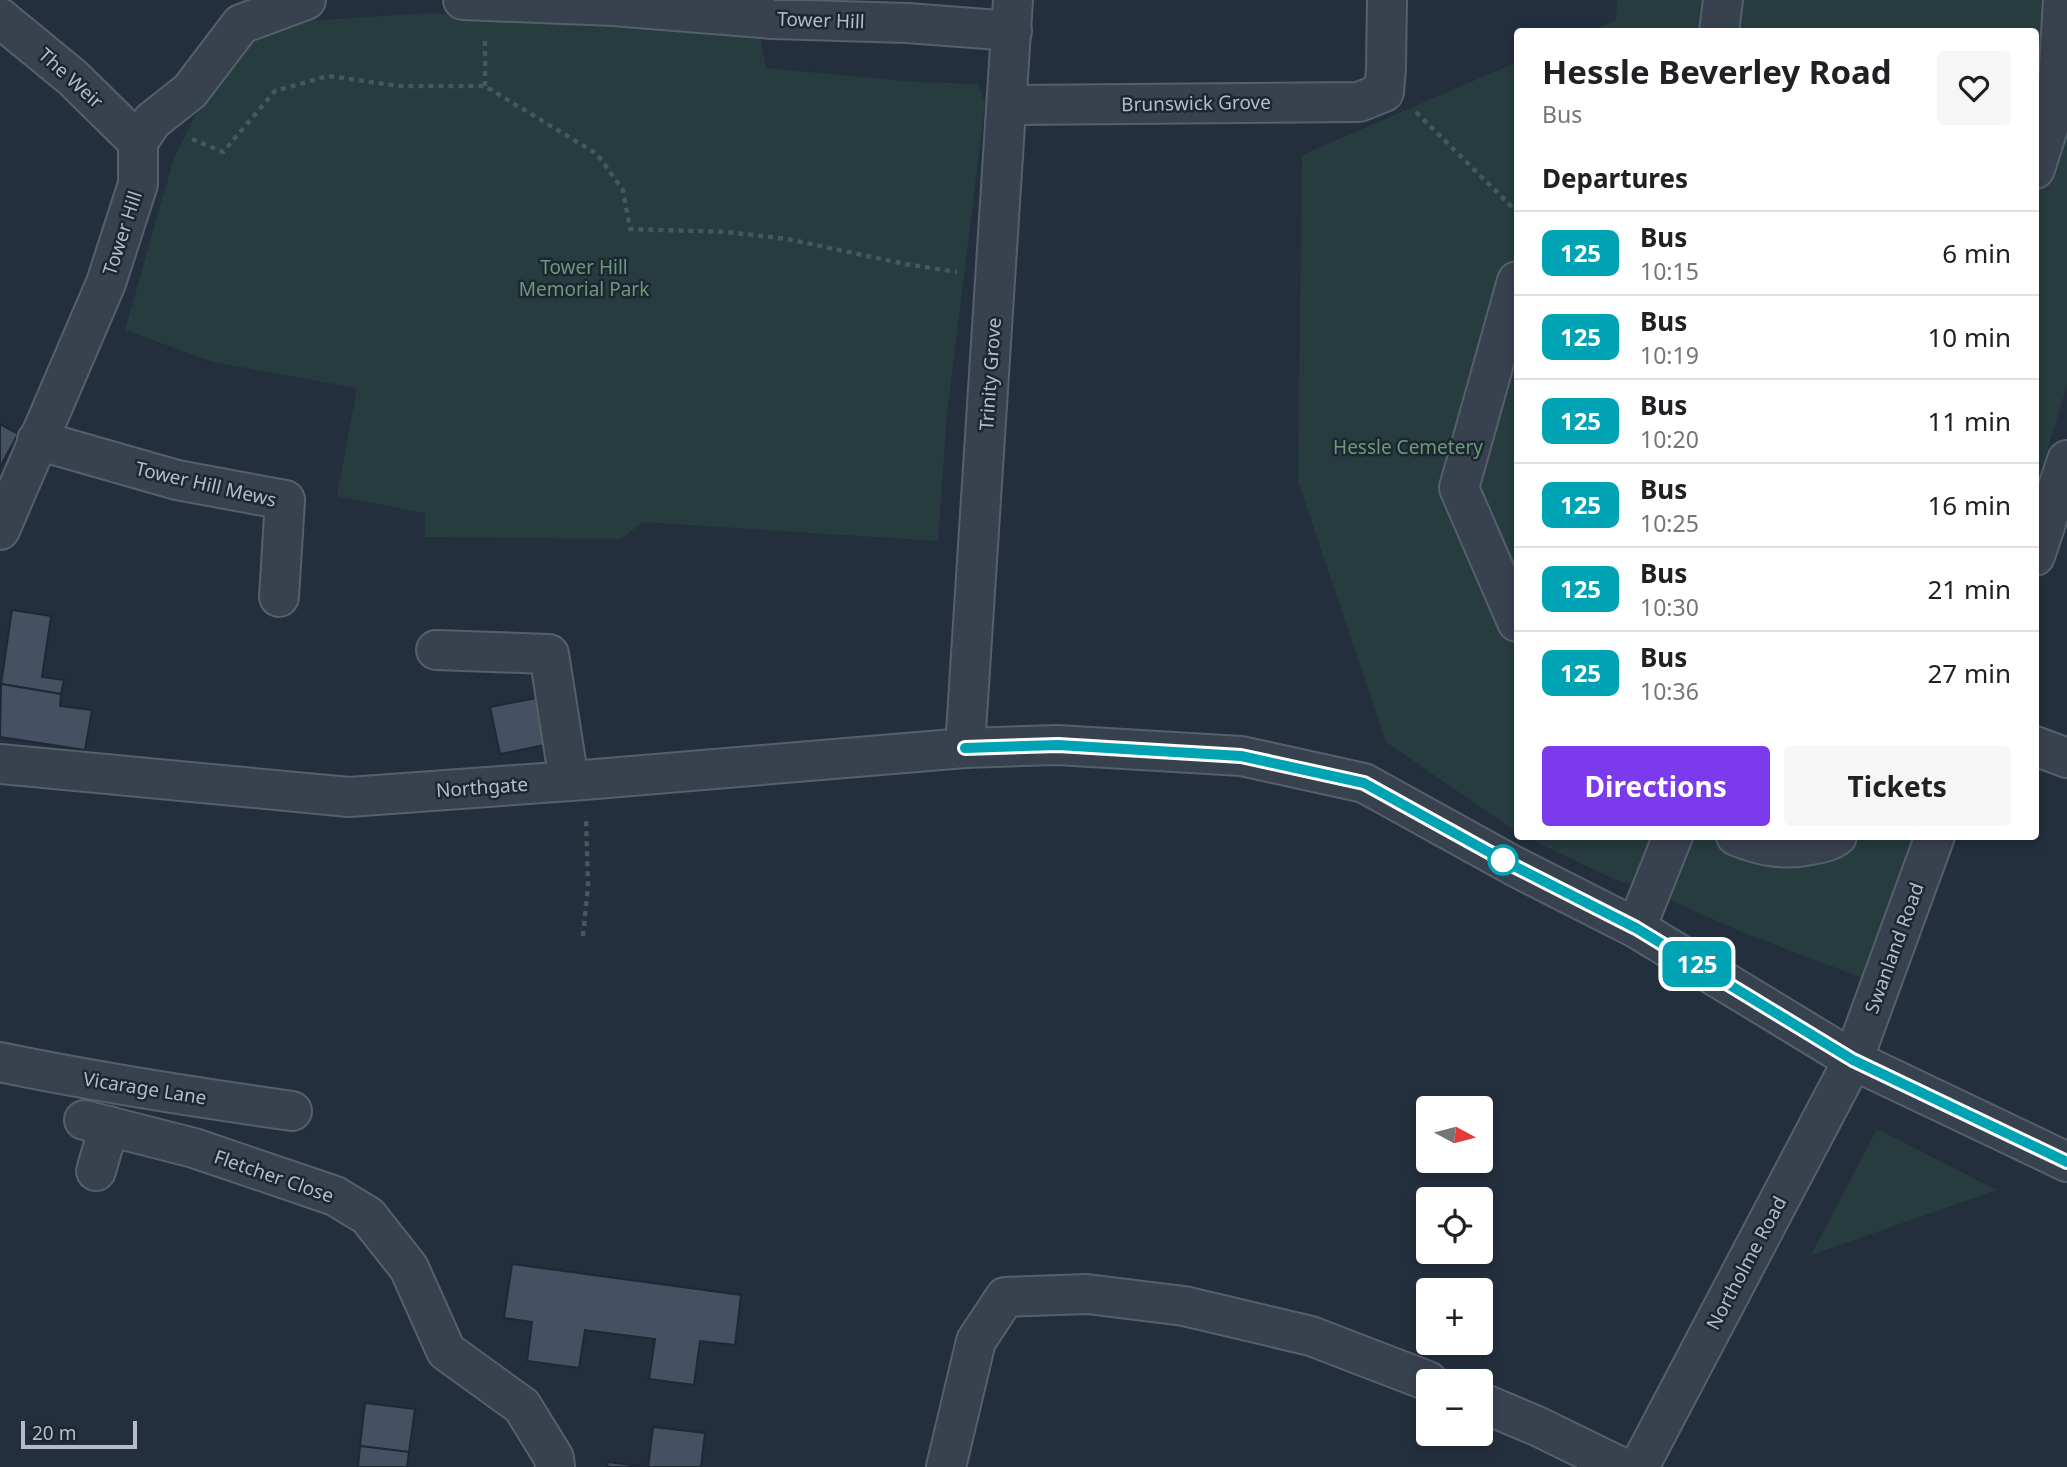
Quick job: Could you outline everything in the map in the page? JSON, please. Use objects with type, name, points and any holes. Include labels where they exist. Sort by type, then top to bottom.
[{"type":"street","points":[[138,142],[152,121],[190,91],[241,24],[306,0]]},
{"type":"street","name":"Tower Hill","points":[[463,0],[612,6],[773,19],[907,23],[1012,16]]},
{"type":"street","points":[[1384,92],[1387,0]]},
{"type":"street","points":[[1720,28],[1723,0]]},
{"type":"street","points":[[2039,150],[2057,100],[2063,0]]},
{"type":"street","name":"The Weir","points":[[7,12],[138,142]]},
{"type":"street","name":"Trinity Grove","points":[[965,748],[1012,16]]},
{"type":"street","name":"Brunswick Grove","points":[[1007,105],[1359,102],[1384,92]]},
{"type":"street","name":"Tower Hill","points":[[0,530],[106,283],[138,184],[138,142]]},
{"type":"street","points":[[1514,292],[1458,488],[1514,615]]},
{"type":"street","name":"Tower Hill Mews","points":[[37,440],[177,480],[285,500],[279,597]]},
{"type":"street","points":[[2047,551],[2067,460]]},
{"type":"street","points":[[436,650],[548,654],[577,781]]},
{"type":"street","name":"Northgate","points":[[0,764],[349,797],[577,781],[965,748],[1058,745],[1241,756],[1364,783],[1514,866],[1636,928],[1853,1060],[2067,1162]]},
{"type":"street","points":[[2039,748],[2067,758]]},
{"type":"street","points":[[1636,928],[1672,840]]},
{"type":"street","points":[[1746,840],[1758,845],[1791,849],[1832,840]]},
{"type":"street","name":"Swanland Road","points":[[1853,1060],[1934,840]]},
{"type":"street","name":"Northolme Road","points":[[1639,1467],[1853,1060]]},
{"type":"street","name":"Vicarage Lane","points":[[0,1062],[146,1089],[292,1111]]},
{"type":"street","name":"Fletcher Close","points":[[96,1171],[96,1123],[194,1149],[335,1196],[368,1216],[409,1268],[446,1351],[523,1406],[554,1458],[555,1467]]},
{"type":"street","points":[[946,1467],[976,1341],[1004,1297],[1087,1294],[1184,1306],[1311,1336],[1416,1376]]},
{"type":"street","points":[[1493,1408],[1621,1467]]},
{"type":"path","points":[[485,1],[485,86]]},
{"type":"path","points":[[223,152],[275,91],[328,76],[399,86],[485,86],[597,154],[624,190],[630,229],[727,232],[788,239],[905,264],[996,277]]},
{"type":"path","points":[[1384,92],[1411,107],[1514,209]]},
{"type":"path","points":[[577,781],[587,887],[583,936]]},
{"type":"green space","points":[[1617,0],[2067,0],[2067,386],[2039,477],[2039,28],[1599,28],[1616,20]]},
{"type":"green space","name":"Tower Hill Memorial Park","points":[[430,13],[760,36],[766,68],[915,82],[978,84],[985,104],[947,414],[938,541],[643,522],[621,539],[425,537],[425,513],[337,496],[357,388],[213,362],[125,330],[174,158],[196,114],[238,51],[275,23]]},
{"type":"green space","name":"Hessle Cemetery","points":[[1514,63],[1514,830],[1386,742],[1298,481],[1302,155]]},
{"type":"green space","points":[[1532,840],[1924,840],[1876,983],[1744,933],[1652,892],[1607,876]]},
{"type":"green space","points":[[1877,1129],[1997,1190],[1811,1255]]},
{"type":"building","points":[[0,424],[18,434],[0,467]]},
{"type":"building","points":[[12,610],[51,616],[42,677],[64,680],[61,694],[1,684]]},
{"type":"building","points":[[1,684],[61,694],[60,706],[92,710],[85,750],[0,737]]},
{"type":"building","points":[[541,697],[550,744],[500,754],[490,707]]},
{"type":"building","points":[[512,1264],[741,1295],[735,1345],[700,1341],[694,1385],[649,1379],[655,1339],[585,1330],[579,1368],[527,1361],[532,1322],[504,1318]]},
{"type":"building","points":[[365,1403],[415,1409],[409,1452],[360,1446]]},
{"type":"building","points":[[653,1427],[705,1433],[701,1467],[648,1467]]},
{"type":"building","points":[[360,1446],[409,1452],[407,1467],[358,1467]]},
{"type":"building","points":[[608,1462],[648,1467],[607,1467]]},
{"type":"bus line","name":"125","points":[[965,748],[1058,745],[1241,756],[1364,783],[1514,866],[1636,928],[1853,1060],[2067,1162]]}]
